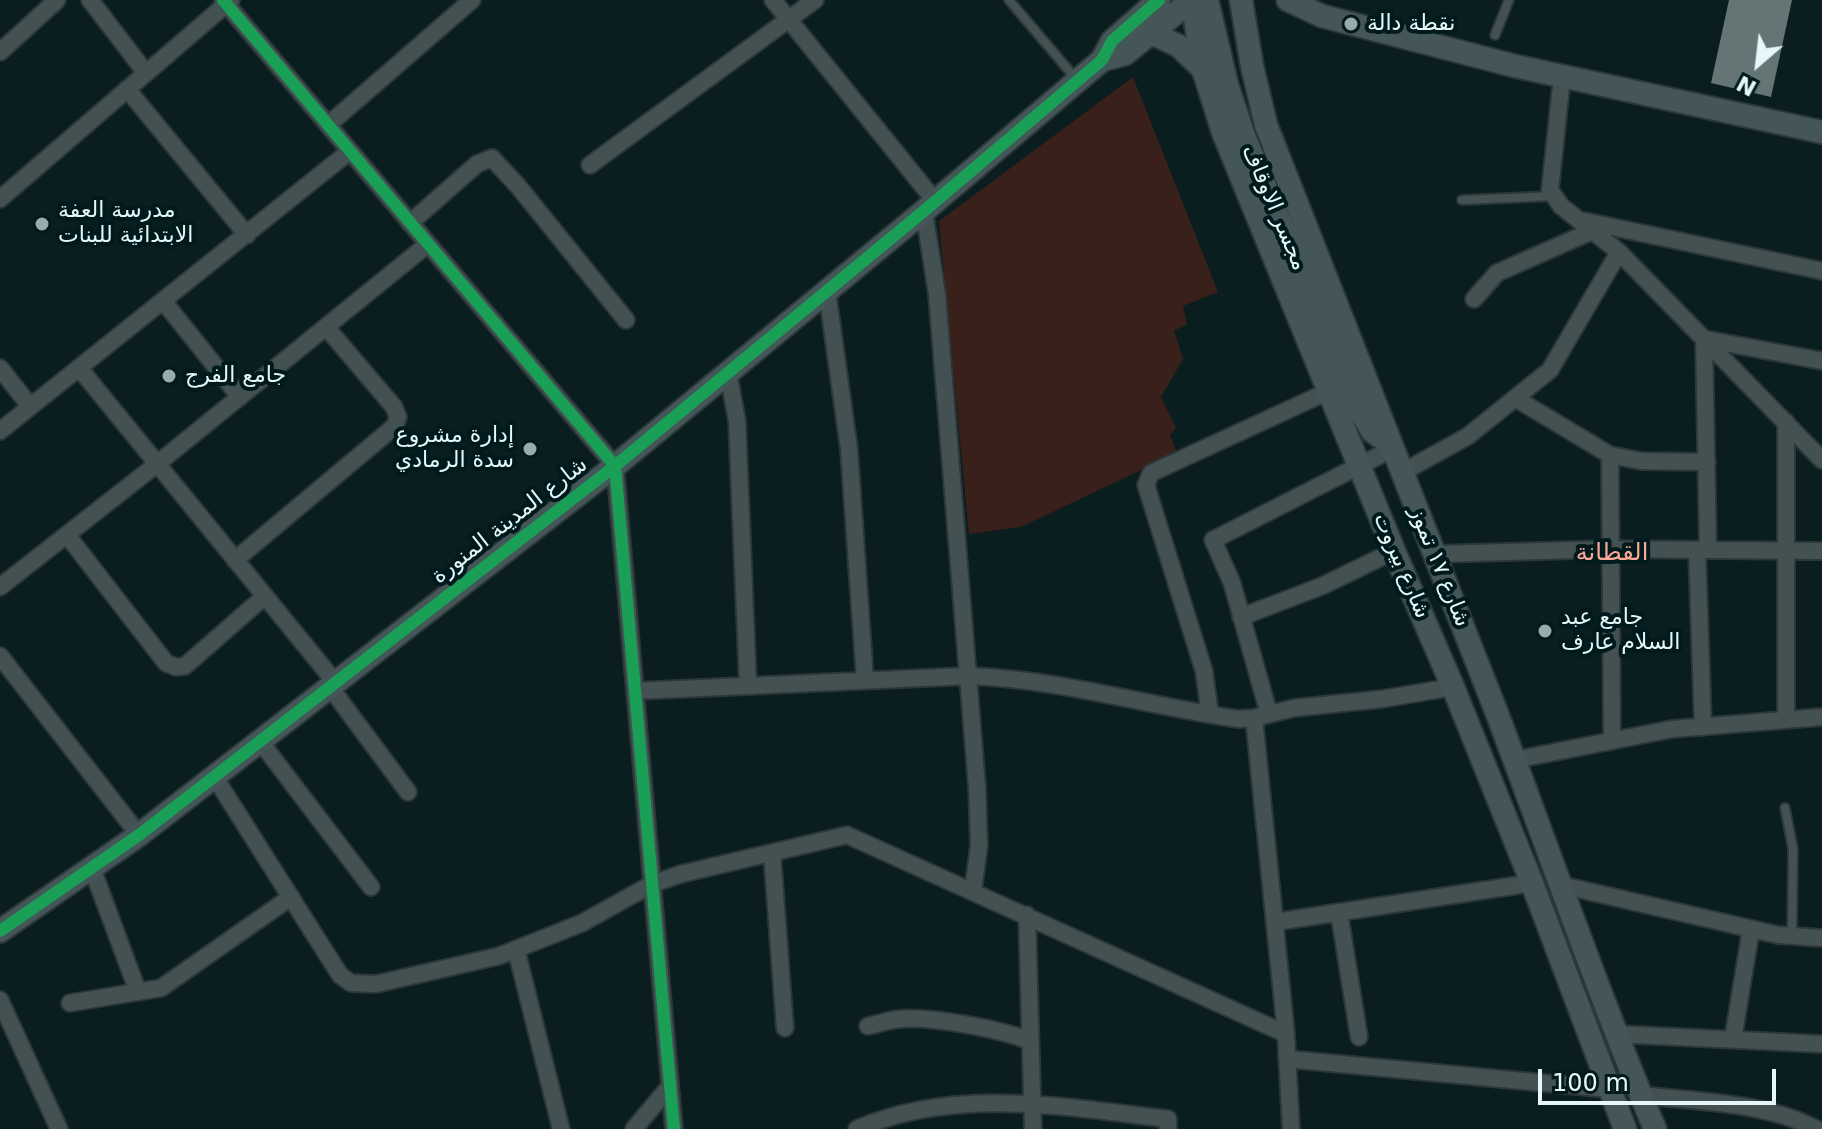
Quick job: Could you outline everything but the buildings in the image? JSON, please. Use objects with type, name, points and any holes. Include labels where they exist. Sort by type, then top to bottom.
[{"type":"street","points":[[0,52],[57,0]]},
{"type":"street","points":[[90,0],[146,73]]},
{"type":"street","points":[[328,125],[472,0]]},
{"type":"street","points":[[773,0],[930,206],[979,845],[973,891]]},
{"type":"street","points":[[590,165],[815,0]]},
{"type":"street","points":[[1102,60],[1112,41],[1159,0]]},
{"type":"street","points":[[1102,60],[1122,55],[1192,0]]},
{"type":"street","name":"شارع بيروت","points":[[1192,0],[1203,69],[1233,159],[1453,687],[1532,883],[1625,1129]]},
{"type":"street","name":"مجسر الاوقاف","points":[[1207,0],[1238,121],[1359,409],[1372,431],[1392,449]]},
{"type":"street","name":"شارع ١٧ تموز","points":[[1241,0],[1266,125],[1401,473],[1436,554],[1616,1034],[1655,1129]]},
{"type":"street","points":[[1288,0],[1322,16],[1562,77],[1822,132]]},
{"type":"street","points":[[0,199],[227,1],[615,466],[674,1129]]},
{"type":"street","points":[[1151,33],[1179,46],[1203,69]]},
{"type":"street","name":"شارع المدينة المنورة","points":[[0,931],[139,835],[615,466],[1102,60]]},
{"type":"street","points":[[1562,77],[1550,190],[1554,196],[1561,206],[1619,252],[1822,460]]},
{"type":"street","points":[[127,89],[247,235]]},
{"type":"street","points":[[0,431],[350,151]]},
{"type":"street","points":[[410,223],[477,164],[492,158],[626,320]]},
{"type":"street","points":[[1578,220],[1822,271]]},
{"type":"street","points":[[1474,299],[1497,273],[1592,231]]},
{"type":"street","points":[[0,587],[428,244]]},
{"type":"street","points":[[1401,473],[1468,436],[1550,370],[1619,252]]},
{"type":"street","points":[[827,291],[849,449],[865,680]]},
{"type":"street","points":[[164,302],[240,397]]},
{"type":"street","points":[[235,560],[395,426],[398,417],[394,407],[326,327]]},
{"type":"street","points":[[1704,339],[1822,361]]},
{"type":"street","points":[[1703,727],[1702,550],[1707,462],[1704,339]]},
{"type":"street","points":[[0,368],[30,406]]},
{"type":"street","points":[[80,369],[265,596],[333,684],[408,792]]},
{"type":"street","points":[[728,372],[737,421],[748,686]]},
{"type":"street","points":[[1210,714],[1204,671],[1146,485],[1147,478],[1151,473],[1329,391]]},
{"type":"street","points":[[1515,398],[1610,455],[1641,461],[1707,462]]},
{"type":"street","name":"مجسر الاوقاف","points":[[1359,409],[1360,465]]},
{"type":"street","points":[[1786,422],[1786,720]]},
{"type":"street","points":[[1291,1129],[1261,716],[1232,583],[1213,540],[1392,449]]},
{"type":"street","points":[[1610,455],[1612,741]]},
{"type":"street","points":[[67,535],[166,663],[176,667],[185,666],[265,596]]},
{"type":"street","points":[[1436,554],[1611,549],[1822,551]]},
{"type":"street","points":[[1241,617],[1322,586],[1394,551]]},
{"type":"street","points":[[0,656],[139,835]]},
{"type":"street","points":[[635,691],[968,676],[1011,677],[1090,689],[1210,714],[1261,716],[1294,708],[1382,699],[1453,687]]},
{"type":"street","points":[[1514,760],[1672,729],[1822,717]]},
{"type":"street","points":[[260,741],[371,887]]},
{"type":"street","points":[[214,776],[340,975],[351,983],[376,984],[499,956],[582,923],[652,884],[681,874],[847,835],[1286,1034]]},
{"type":"street","points":[[772,853],[785,1028]]},
{"type":"street","points":[[92,868],[138,992]]},
{"type":"street","points":[[1275,922],[1532,883]]},
{"type":"street","points":[[1561,885],[1751,929],[1822,938]]},
{"type":"street","points":[[70,1003],[161,988],[291,897]]},
{"type":"street","points":[[1339,912],[1359,1037]]},
{"type":"street","points":[[1027,915],[1033,1129]]},
{"type":"street","points":[[1733,1039],[1751,929]]},
{"type":"street","points":[[516,949],[561,1129]]},
{"type":"street","points":[[0,1000],[59,1129]]},
{"type":"street","points":[[868,1026],[900,1018],[956,1023],[1013,1034],[1030,1041]]},
{"type":"street","points":[[1616,1034],[1822,1044]]},
{"type":"street","points":[[1287,1059],[1609,1089]]},
{"type":"street","points":[[634,1129],[670,1086]]},
{"type":"street","points":[[1641,1095],[1816,1129]]},
{"type":"street","points":[[857,1129],[908,1111],[965,1103],[1031,1104],[1168,1119],[1168,1129]]},
{"type":"lane","points":[[1009,0],[1077,81]]},
{"type":"lane","points":[[1495,35],[1509,0]]},
{"type":"lane","points":[[1462,200],[1554,196]]},
{"type":"lane","points":[[1785,808],[1793,849],[1792,936]]},
{"type":"shaded area","points":[[1133,77],[1218,292],[1183,306],[1187,324],[1174,331],[1183,359],[1161,397],[1176,428],[1170,435],[1177,453],[1021,527],[969,534],[939,221]]},
{"type":"cycle path","points":[[223,0],[615,466],[674,1129]]},
{"type":"cycle path","points":[[0,931],[139,835],[615,466],[1102,60],[1112,41],[1159,0]]},
{"type":"place","name":"نقطة دالة","points":[[1351,24]]},
{"type":"place","name":"مدرسة العفة الابتدائية للبنات","points":[[42,224]]},
{"type":"place","name":"جامع الفرج","points":[[169,376]]},
{"type":"place","name":"إدارة مشروع سدة الرمادي","points":[[530,449]]},
{"type":"place","name":"جامع عبد السلام عارف","points":[[1545,631]]},
{"type":"district","name":"القطانة","points":[[1612,554]]}]
